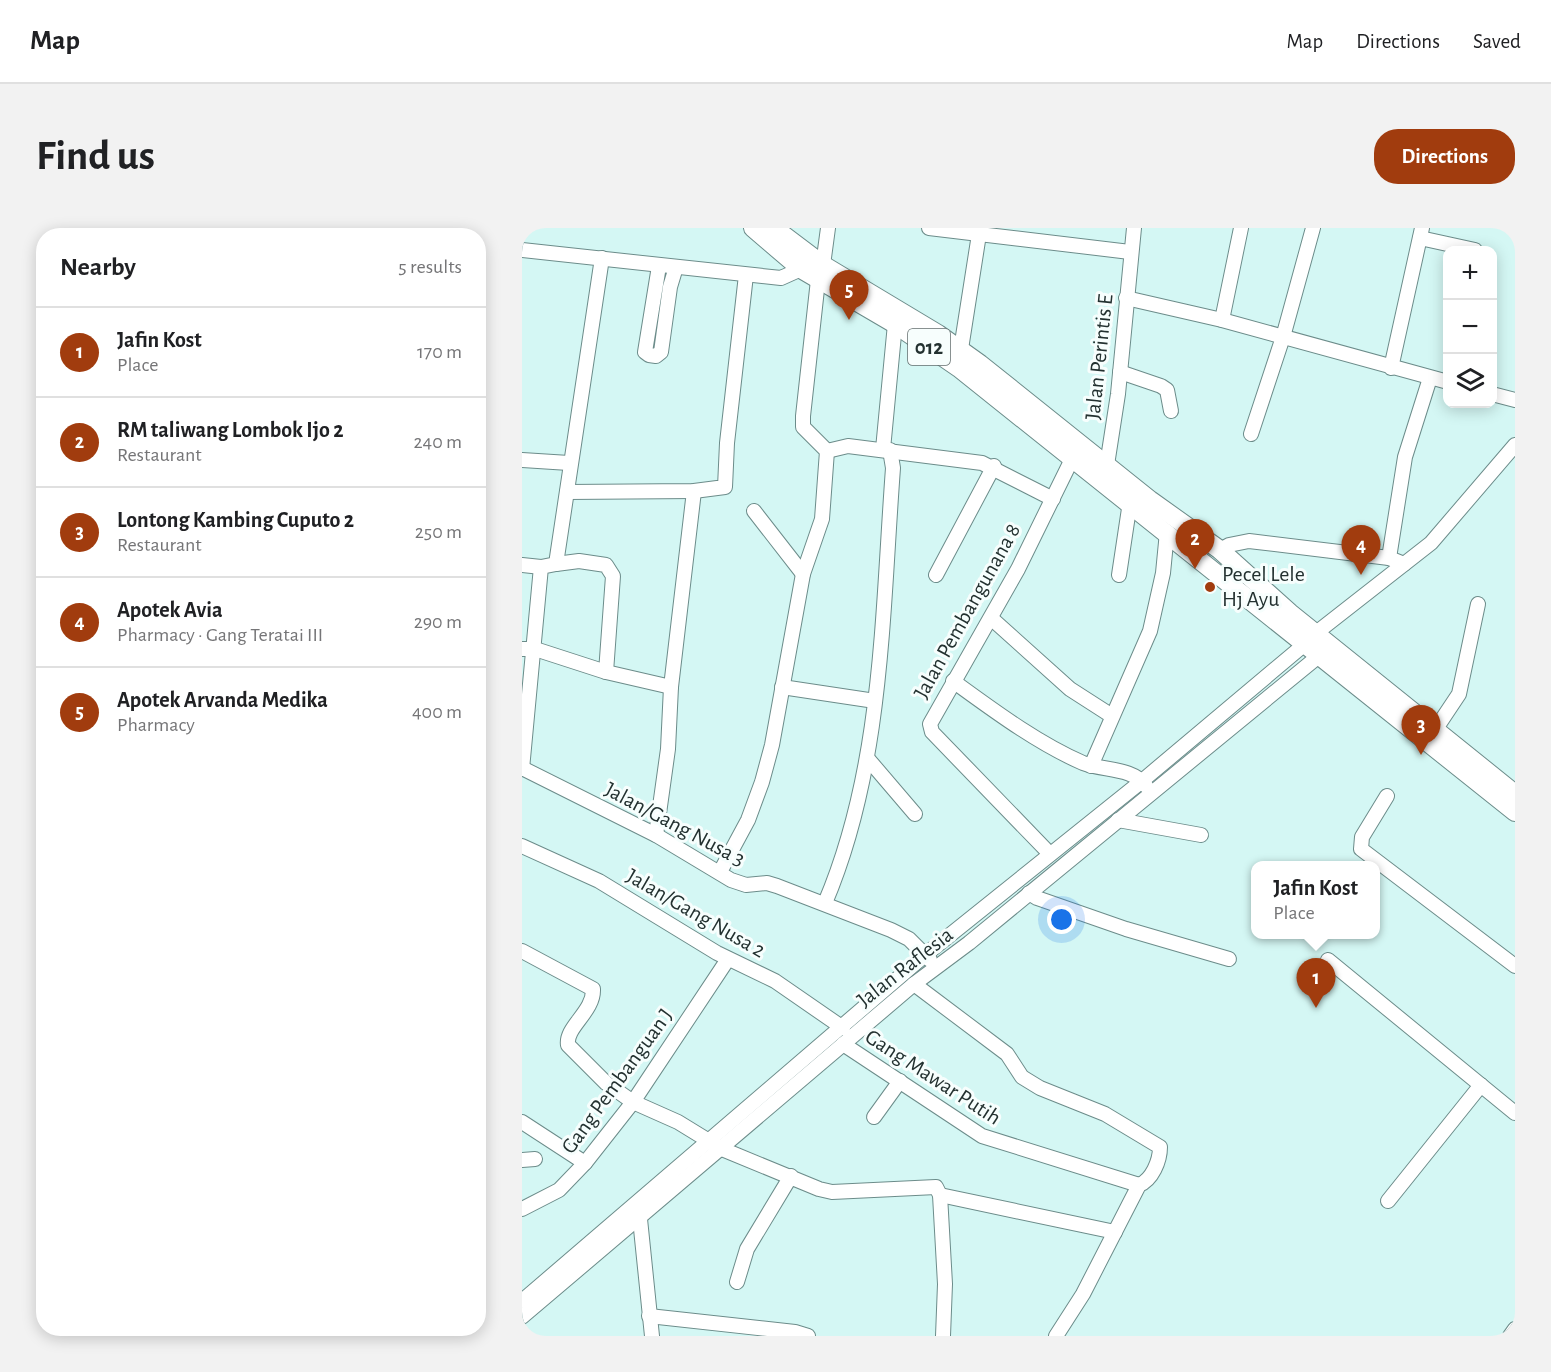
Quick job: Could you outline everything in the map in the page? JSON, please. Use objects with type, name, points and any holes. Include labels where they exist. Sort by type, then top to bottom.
[{"type":"main road","name":"012","points":[[753,228],[801,269],[821,272],[961,349],[1106,471]]},
{"type":"main road","name":"012","points":[[774,228],[821,272],[959,368],[1073,457],[1106,471]]},
{"type":"main road","points":[[1106,471],[1220,550],[1316,644],[1515,812]]},
{"type":"main road","points":[[1106,471],[1130,502],[1164,530],[1435,730],[1515,794]]},
{"type":"main road","points":[[1150,500],[1143,501],[1142,507],[1159,521],[1164,530]]},
{"type":"street","points":[[720,872],[748,820],[762,782],[803,574],[822,519],[827,451],[803,427],[803,404],[828,228]]},
{"type":"street","points":[[929,228],[980,231],[1130,252]]},
{"type":"street","name":"Jalan Perintis E","points":[[1106,471],[1120,372],[1134,228]]},
{"type":"street","points":[[1222,320],[1240,228]]},
{"type":"street","points":[[1251,434],[1283,337],[1313,228]]},
{"type":"street","points":[[961,349],[980,231]]},
{"type":"street","points":[[1391,368],[1421,233],[1462,246]]},
{"type":"street","points":[[522,250],[781,278],[801,269]]},
{"type":"street","points":[[556,564],[569,463],[602,258]]},
{"type":"street","points":[[659,266],[645,352],[656,356],[661,352],[670,288],[676,267]]},
{"type":"street","points":[[567,492],[694,491],[725,487],[727,443],[746,275]]},
{"type":"street","points":[[1126,298],[1222,320],[1443,381]]},
{"type":"street","points":[[825,903],[848,842],[868,759],[875,701],[893,468],[886,449],[895,324]]},
{"type":"street","points":[[1120,372],[1167,390],[1171,411]]},
{"type":"street","points":[[1389,558],[1405,457],[1430,378]]},
{"type":"street","points":[[1497,395],[1515,399]]},
{"type":"street","name":"Jalan Raflesia","points":[[717,1144],[843,1044],[864,1018],[932,961],[1050,854],[1147,787],[1316,644],[1404,564],[1431,543],[1515,445]]},
{"type":"street","points":[[827,451],[848,446],[886,449],[994,466],[1053,499]]},
{"type":"street","name":"Jalan Pembangunana 8","points":[[1050,854],[932,732],[931,719],[991,618],[1073,457]]},
{"type":"street","points":[[522,460],[569,463]]},
{"type":"street","points":[[936,575],[994,466]]},
{"type":"street","points":[[656,835],[668,749],[671,687],[694,491]]},
{"type":"street","points":[[1119,575],[1130,502]]},
{"type":"street","points":[[754,511],[803,574]]},
{"type":"street","points":[[1091,766],[1150,631],[1163,573],[1164,530]]},
{"type":"street","points":[[1220,550],[1229,545],[1249,541],[1389,558],[1404,564]]},
{"type":"street","points":[[522,565],[542,567],[556,564],[606,564],[613,576],[606,672]]},
{"type":"street","points":[[522,768],[529,649],[542,567]]},
{"type":"street","points":[[1435,730],[1459,694],[1478,604]]},
{"type":"street","points":[[991,618],[1070,689],[1112,716]]},
{"type":"street","points":[[529,649],[606,672],[671,687]]},
{"type":"street","points":[[953,681],[1048,745],[1091,766],[1119,771],[1147,787]]},
{"type":"street","points":[[782,687],[875,701]]},
{"type":"street","points":[[868,759],[915,814]]},
{"type":"street","name":"Jalan/Gang Nusa 3","points":[[522,768],[656,835],[740,884],[767,883],[825,903],[900,934],[932,961]]},
{"type":"street","name":"Jalan Raflesia","points":[[522,1317],[717,1144],[843,1028],[864,1018],[914,984],[932,961],[1029,893],[1118,820],[1147,787]]},
{"type":"street","points":[[1377,861],[1361,849],[1362,837],[1387,796]]},
{"type":"street","points":[[1118,820],[1201,835]]},
{"type":"street","name":"Jalan/Gang Nusa 2","points":[[522,846],[599,881],[728,959],[774,981],[843,1028]]},
{"type":"street","points":[[1380,863],[1515,966]]},
{"type":"street","points":[[1029,893],[1037,898],[1126,929],[1229,959]]},
{"type":"street","points":[[522,951],[593,989],[593,1000],[570,1033],[568,1045],[606,1083],[633,1102],[717,1144],[832,1192],[930,1185],[936,1187],[940,1195],[945,1284],[943,1336]]},
{"type":"street","name":"Gang Pembanguan J","points":[[522,1209],[559,1190],[585,1163],[633,1102],[728,959]]},
{"type":"street","points":[[1328,960],[1515,1113]]},
{"type":"street","points":[[914,984],[1007,1054],[1022,1077],[1040,1088],[1105,1114],[1160,1147],[1157,1163],[1149,1178],[1139,1185],[1083,1294],[1056,1336]]},
{"type":"street","name":"Gang Mawar Putih","points":[[843,1044],[994,1142],[1139,1185]]},
{"type":"street","points":[[874,1117],[900,1081]]},
{"type":"street","points":[[1388,1201],[1481,1084]]},
{"type":"street","points":[[522,1122],[585,1163]]},
{"type":"street","points":[[737,1282],[747,1249],[791,1176]]},
{"type":"street","points":[[940,1195],[1115,1232]]},
{"type":"street","points":[[636,1214],[652,1336]]},
{"type":"street","name":"Jalan Raflesia","points":[[522,1301],[636,1214]]},
{"type":"street","points":[[650,1316],[795,1332],[808,1336]]},
{"type":"street","points":[[1510,1336],[1515,1329]]},
{"type":"place","name":"Apotek Arvanda Medika","points":[[849,320]]},
{"type":"place","name":"RM taliwang Lombok Ijo 2","points":[[1195,569]]},
{"type":"place","name":"Apotek Avia","points":[[1361,575]]},
{"type":"place","name":"Pecel Lele Hj Ayu","points":[[1210,587]]},
{"type":"place","name":"Lontong Kambing Cuputo 2","points":[[1421,755]]},
{"type":"place","name":"Jafin Kost","points":[[1316,1008]]}]
